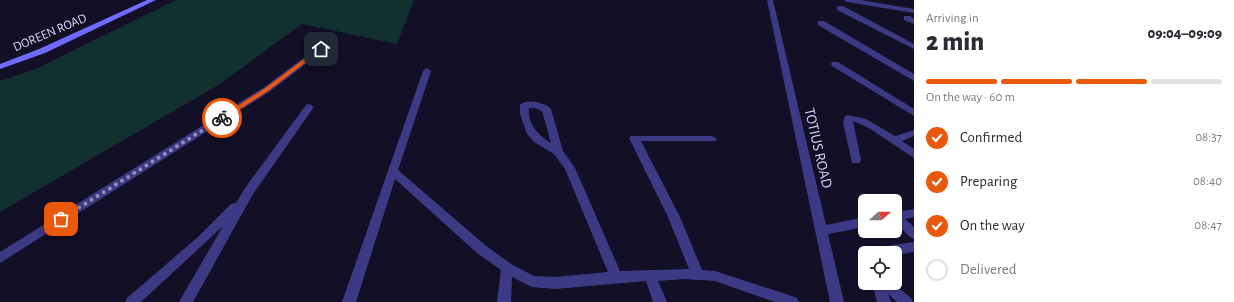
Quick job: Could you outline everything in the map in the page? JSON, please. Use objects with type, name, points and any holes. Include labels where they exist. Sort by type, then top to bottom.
[{"type":"main road","name":"DOREEN ROAD","points":[[0,67],[42,51],[153,0]]},
{"type":"street","name":"TOTIUS ROAD","points":[[770,0],[837,302]]},
{"type":"street","points":[[847,0],[914,11]]},
{"type":"street","points":[[840,8],[914,47]]},
{"type":"street","points":[[906,18],[914,22]]},
{"type":"street","points":[[821,23],[914,78]]},
{"type":"street","points":[[0,258],[266,90],[332,41]]},
{"type":"street","points":[[835,64],[914,113]]},
{"type":"street","points":[[349,302],[392,170],[427,71]]},
{"type":"street","points":[[132,302],[229,214],[249,191],[309,107]]},
{"type":"street","points":[[856,160],[848,122],[848,118],[854,117],[866,122],[914,154]]},
{"type":"street","points":[[893,140],[914,133]]},
{"type":"street","points":[[698,275],[674,217],[634,138],[712,139]]},
{"type":"street","points":[[558,152],[570,168],[616,277]]},
{"type":"street","points":[[392,170],[481,249],[507,268],[532,281],[555,283],[616,277],[684,274],[715,276],[792,302]]},
{"type":"street","points":[[186,302],[249,191]]},
{"type":"street","points":[[902,215],[914,213]]},
{"type":"street","points":[[821,231],[858,223]]},
{"type":"street","points":[[902,223],[914,234]]},
{"type":"street","points":[[902,249],[914,247]]},
{"type":"street","points":[[504,302],[507,268]]},
{"type":"street","points":[[650,276],[660,302]]},
{"type":"street","points":[[880,290],[884,302]]},
{"type":"street","points":[[892,290],[906,302]]},
{"type":"green space","points":[[176,0],[414,0],[397,44],[302,24],[220,84],[0,212],[0,81],[38,68]]},
{"type":"way so far","points":[[61,219],[222,118]]},
{"type":"route","points":[[222,118],[266,90],[321,49]]}]
